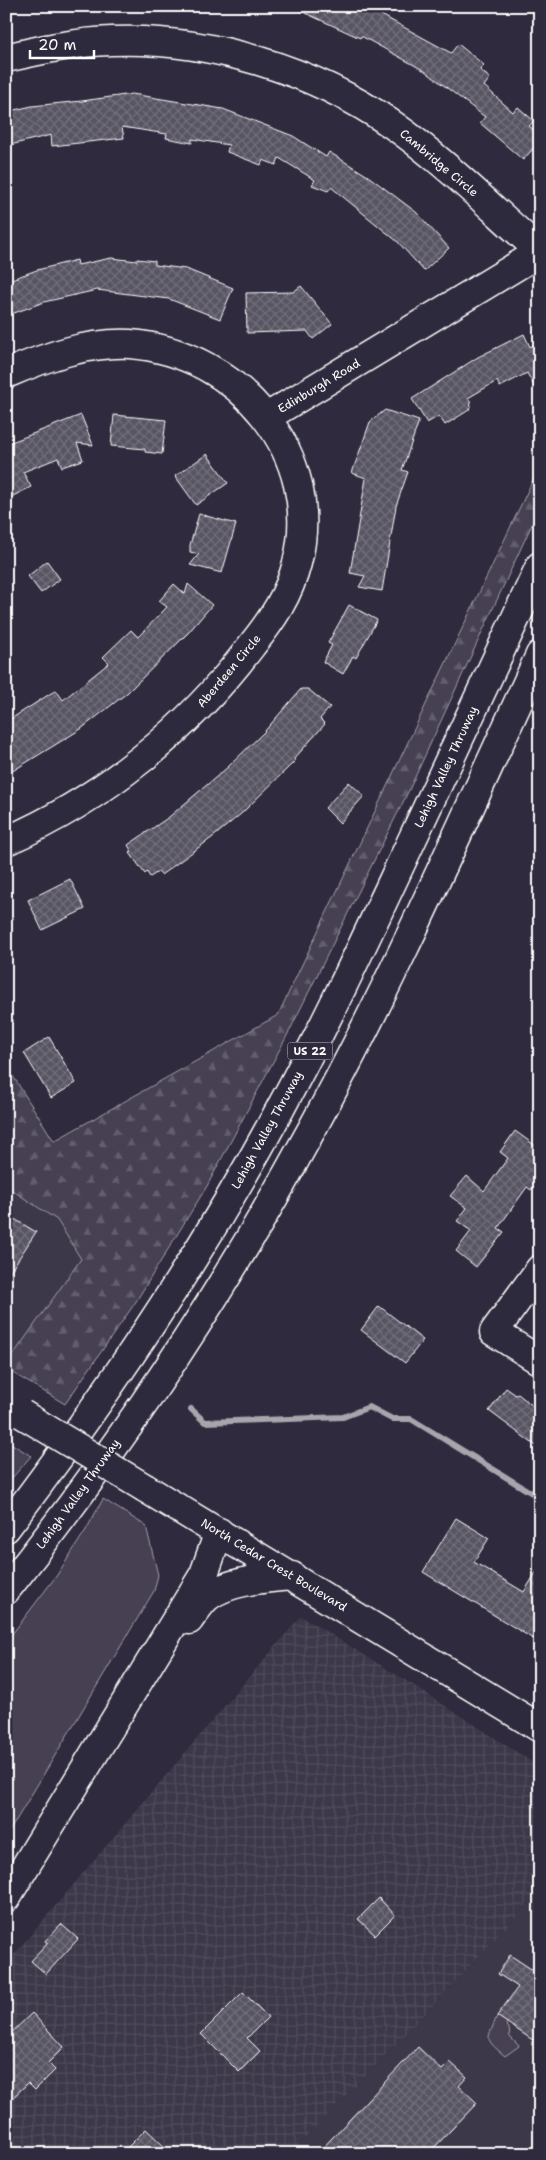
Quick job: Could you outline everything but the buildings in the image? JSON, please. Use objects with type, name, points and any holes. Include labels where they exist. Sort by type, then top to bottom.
[{"type":"main road","name":"Cambridge Circle","points":[[6,58],[35,51],[110,41],[158,42],[208,49],[240,57],[304,78],[349,99],[392,125],[432,155],[540,252]]},
{"type":"main road","name":"Edinburgh Road","points":[[6,374],[78,348],[131,344],[163,350],[194,360],[240,388],[267,417],[540,252]]},
{"type":"main road","name":"Aberdeen Circle","points":[[6,841],[65,811],[141,759],[208,698],[238,664],[273,618],[288,591],[297,562],[302,524],[301,501],[294,471],[283,443],[267,417]]},
{"type":"main road","name":"Lehigh Valley Thruway","points":[[6,1528],[69,1442],[158,1312],[205,1239],[279,1111],[350,971],[540,566]]},
{"type":"main road","name":"Lehigh Valley Thruway","points":[[7,1589],[55,1527],[145,1400],[233,1266],[275,1196],[317,1120],[384,988],[540,655]]},
{"type":"main road","points":[[540,1269],[494,1332],[540,1360]]},
{"type":"main road","name":"North Cedar Crest Boulevard","points":[[14,1409],[540,1728]]},
{"type":"main road","points":[[6,1898],[204,1574],[219,1532]]},
{"type":"main road","points":[[6,1865],[189,1565],[219,1532]]},
{"type":"main road","points":[[134,1690],[206,1598],[250,1581],[292,1576]]},
{"type":"shaded area","points":[[6,1186],[57,1220],[81,1259],[6,1365]]},
{"type":"shaded area","points":[[301,1616],[540,1767],[540,1891],[290,2154],[6,2154],[6,1964]]},
{"type":"shaded area","points":[[540,1891],[540,2154],[290,2154],[426,2013]]},
{"type":"green space","points":[[540,465],[540,507],[409,790],[290,1030],[207,1186],[135,1303],[65,1404],[6,1369],[6,1365],[81,1259],[57,1220],[6,1186],[6,1065],[54,1141],[278,1015]]},
{"type":"green space","points":[[6,1440],[31,1456],[6,1485]]},
{"type":"green space","points":[[103,1499],[146,1526],[158,1575],[154,1591],[6,1837],[6,1642],[57,1575],[86,1530]]},
{"type":"green space","points":[[497,2016],[507,2022],[506,2025],[509,2028],[510,2037],[519,2046],[505,2056],[493,2045],[489,2038]]},
{"type":"waterway","points":[[191,1409],[205,1422],[343,1417],[369,1407],[392,1419],[411,1419],[540,1498]]}]
